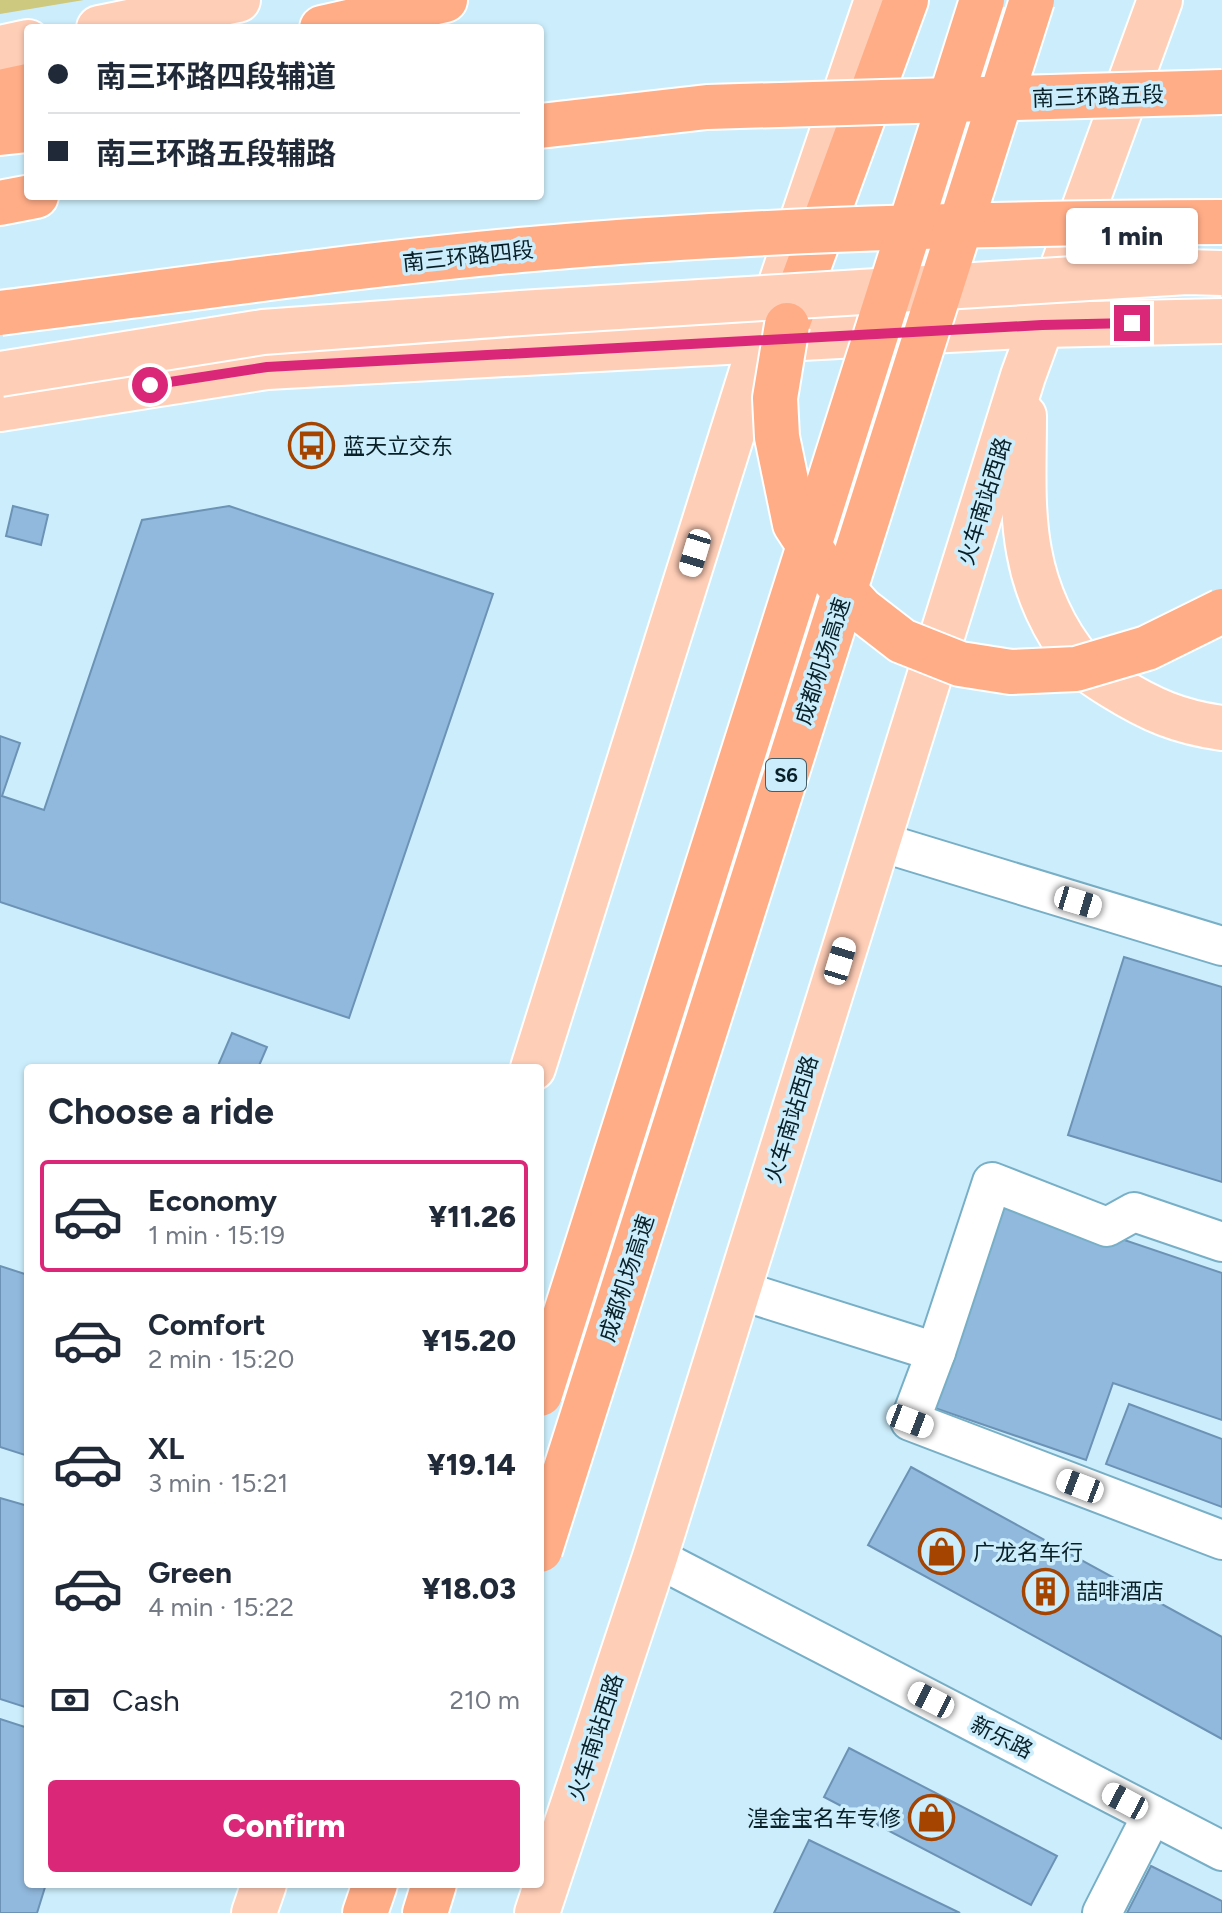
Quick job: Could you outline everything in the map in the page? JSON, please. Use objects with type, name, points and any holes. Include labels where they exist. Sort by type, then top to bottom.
[{"type":"highway","points":[[340,24],[445,0]]},
{"type":"highway","points":[[906,0],[787,325],[775,398],[777,437],[795,524],[823,567],[862,610],[902,641],[960,664],[1011,672],[1076,669],[1147,648],[1222,611]]},
{"type":"highway","name":"成都机场高速","points":[[544,1381],[982,0]]},
{"type":"highway","name":"成都机场高速","points":[[544,1537],[1032,0]]},
{"type":"highway","points":[[0,92],[24,87]]},
{"type":"highway","name":"南三环路五段","points":[[544,126],[707,107],[1222,92]]},
{"type":"highway","points":[[0,133],[24,130]]},
{"type":"highway","points":[[0,203],[24,198]]},
{"type":"highway","name":"南三环路四段","points":[[0,313],[517,250],[665,239],[1031,223],[1222,222]]},
{"type":"highway","points":[[365,1913],[374,1888]]},
{"type":"highway","points":[[425,1913],[433,1888]]},
{"type":"main road","points":[[119,24],[238,0]]},
{"type":"main road","points":[[534,1064],[761,342],[877,0]]},
{"type":"main road","name":"火车南站西路","points":[[537,1913],[655,1557],[1023,376],[1160,0]]},
{"type":"main road","points":[[0,48],[24,43]]},
{"type":"main road","points":[[0,374],[263,332],[521,313],[1155,274],[1222,273]]},
{"type":"main road","points":[[0,409],[267,367],[1042,325],[1222,321]]},
{"type":"main road","points":[[1023,376],[1024,485],[1029,549],[1049,614],[1082,664],[1104,681],[1162,715],[1191,724],[1222,728]]},
{"type":"main road","points":[[0,430],[180,380]]},
{"type":"main road","points":[[254,1913],[263,1888]]},
{"type":"street","points":[[877,841],[1222,946]]},
{"type":"street","points":[[1222,1242],[1134,1212],[1107,1227],[992,1182],[910,1421],[1222,1540]]},
{"type":"street","points":[[739,1290],[936,1352]]},
{"type":"street","name":"新乐路","points":[[655,1557],[1222,1851]]},
{"type":"street","points":[[1102,1913],[1152,1815]]},
{"type":"shaded area","points":[[0,0],[84,0],[0,14]]},
{"type":"building","points":[[13,506],[48,515],[41,545],[6,536]]},
{"type":"building","points":[[229,506],[493,594],[349,1018],[0,902],[0,736],[20,743],[2,796],[44,810],[142,520]]},
{"type":"building","points":[[1124,957],[1222,987],[1222,1182],[1068,1135]]},
{"type":"building","points":[[232,1033],[267,1047],[260,1064],[219,1064]]},
{"type":"building","points":[[1000,1198],[1222,1273],[1222,1420],[1113,1383],[1086,1460],[929,1406]]},
{"type":"building","points":[[0,1266],[24,1274],[24,1455],[0,1447]]},
{"type":"building","points":[[1129,1404],[1222,1439],[1222,1507],[1106,1464]]},
{"type":"building","name":"喆啡酒店","points":[[911,1467],[1222,1637],[1222,1739],[868,1545]]},
{"type":"building","points":[[0,1498],[24,1505],[24,1707],[0,1699]]},
{"type":"building","points":[[0,1719],[24,1727],[24,1888],[45,1888],[37,1913],[0,1913]]},
{"type":"building","points":[[849,1748],[1057,1856],[1031,1905],[824,1797]]},
{"type":"building","points":[[809,1840],[960,1913],[774,1913]]},
{"type":"building","points":[[1151,1866],[1222,1901],[1222,1913],[1127,1913]]},
{"type":"place","name":"蓝天立交东","points":[[312,446]]},
{"type":"place","name":"广龙名车行","points":[[942,1552]]},
{"type":"place","name":"喆啡酒店","points":[[1045,1591]]},
{"type":"place","name":"湟金宝名车专修","points":[[932,1818]]},
{"type":"route","points":[[150,385],[267,367],[1042,325],[1132,323]]}]
